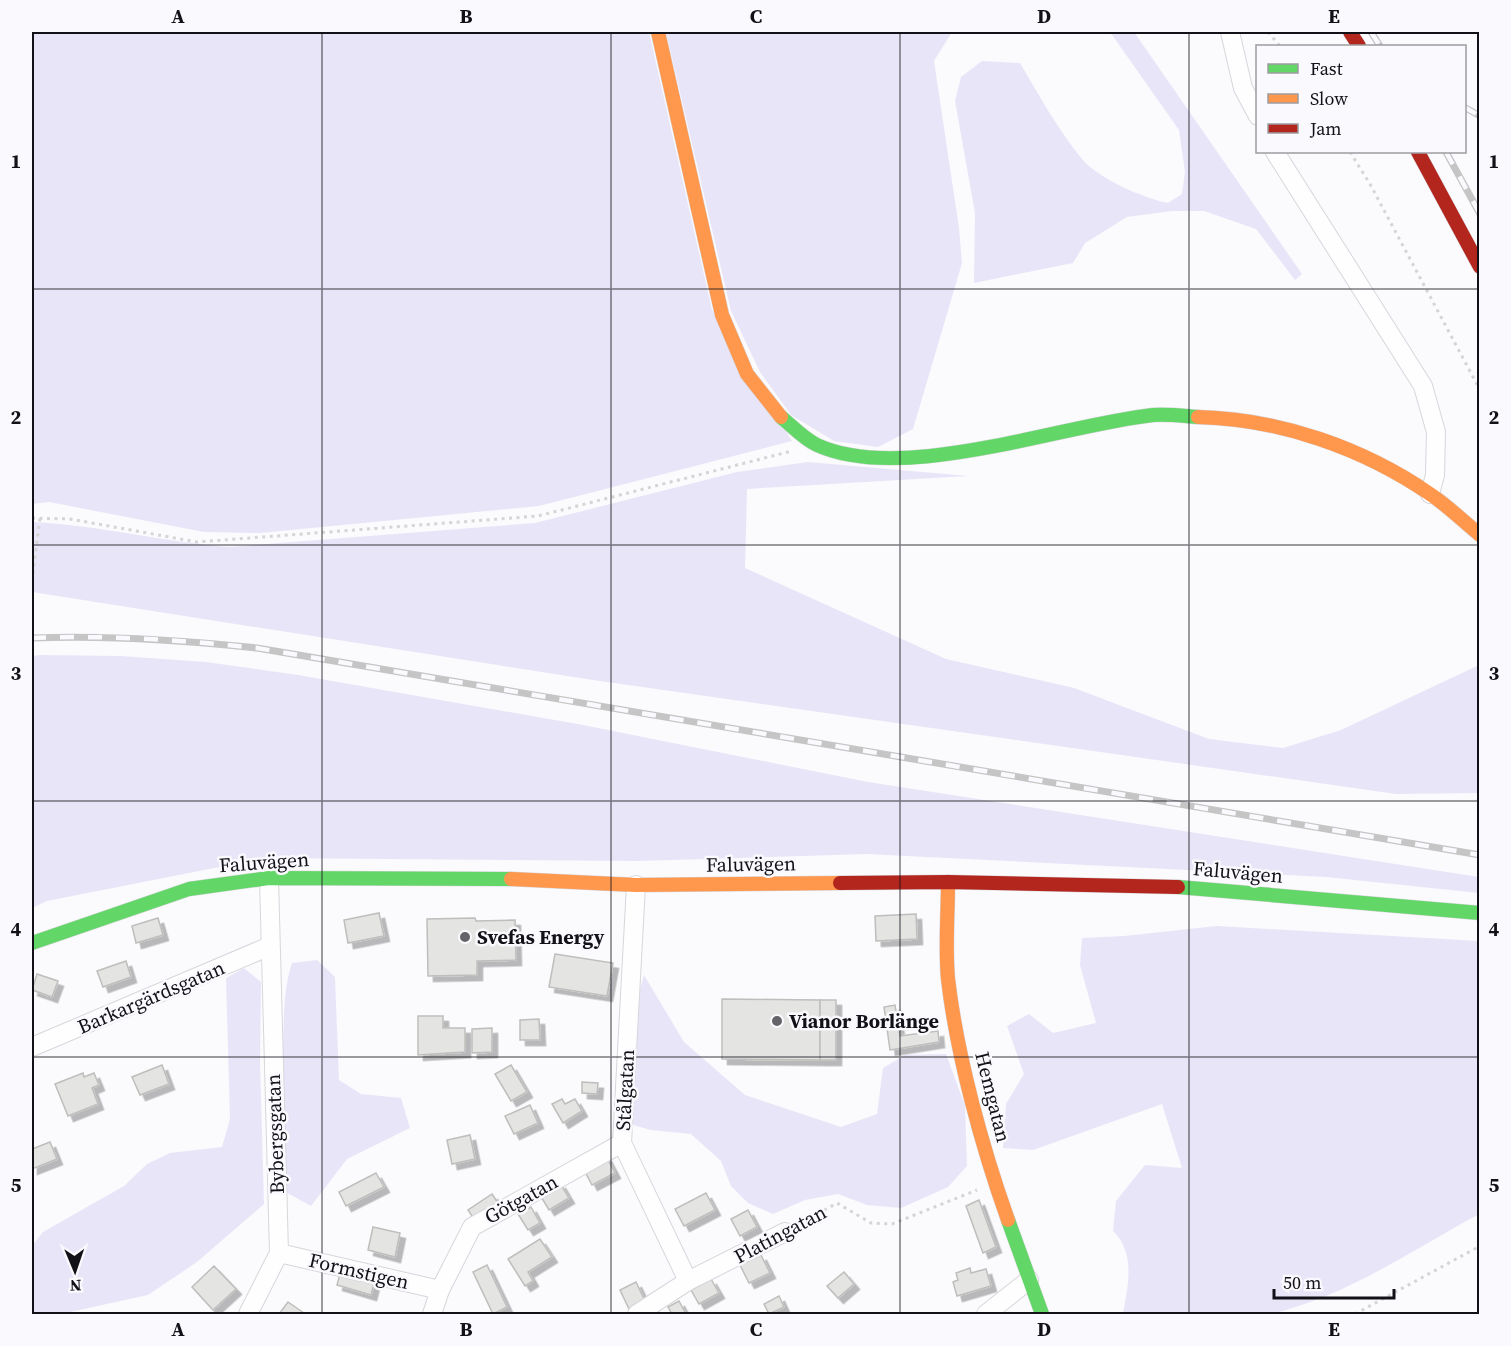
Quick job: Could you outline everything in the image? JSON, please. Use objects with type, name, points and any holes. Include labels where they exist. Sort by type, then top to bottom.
[{"type":"street","points":[[658,32],[722,315],[747,374],[778,415],[816,445],[861,457],[911,457],[961,451],[1154,415],[1239,418],[1301,432],[1371,461],[1430,494],[1479,535]]},
{"type":"street","points":[[1230,32],[1243,88],[1256,114]]},
{"type":"street","points":[[1350,32],[1358,45]]},
{"type":"street","points":[[1276,153],[1423,386],[1436,432],[1435,475],[1430,494]]},
{"type":"street","points":[[1419,153],[1479,267]]},
{"type":"street","points":[[269,878],[270,946]]},
{"type":"street","name":"Faluvägen","points":[[32,943],[189,889],[269,878],[477,878],[636,885],[948,882],[1193,887],[1479,913]]},
{"type":"street","name":"Hemgatan","points":[[948,882],[948,978],[969,1087],[995,1183],[1042,1314]]},
{"type":"street","name":"Stålgatan","points":[[636,885],[622,1143],[688,1281]]},
{"type":"street","name":"Barkargärdsgatan","points":[[32,1047],[270,946]]},
{"type":"street","name":"Bybergsgatan","points":[[248,1314],[279,1253],[270,946]]},
{"type":"street","name":"Götgatan","points":[[432,1314],[440,1290],[472,1227],[622,1143]]},
{"type":"street","name":"Platingatan","points":[[637,1314],[688,1281],[785,1232]]},
{"type":"street","name":"Formstigen","points":[[279,1253],[440,1290]]},
{"type":"street","points":[[986,1314],[1029,1280]]},
{"type":"path","points":[[1268,32],[1279,45]]},
{"type":"path","points":[[1351,153],[1370,184],[1479,390]]},
{"type":"path","points":[[32,518],[70,519],[197,542],[538,516],[816,445]]},
{"type":"path","points":[[32,581],[40,518]]},
{"type":"path","name":"Platingatan","points":[[785,1232],[837,1203],[871,1223],[892,1224],[995,1183]]},
{"type":"path","points":[[1355,1314],[1479,1246]]},
{"type":"shaded area","points":[[32,32],[649,32],[712,310],[792,441],[539,506],[260,533],[204,532],[49,502],[32,504]]},
{"type":"shaded area","points":[[666,32],[952,32],[934,61],[959,228],[962,263],[913,429],[878,447],[834,441],[791,415],[760,372],[731,311]]},
{"type":"shaded area","points":[[1110,32],[1134,32],[1302,274],[1295,280],[1256,229],[1204,211],[1172,211],[1127,217],[1085,243],[1073,263],[974,283],[975,213],[955,101],[961,77],[982,61],[1020,63],[1065,136],[1082,159],[1099,174],[1134,192],[1168,203],[1182,194],[1185,172],[1179,130]]},
{"type":"shaded area","points":[[808,462],[968,476],[747,489],[745,568],[946,659],[1074,688],[1209,739],[1283,748],[1341,730],[1479,665],[1479,793],[1396,794],[593,680],[32,592],[32,522],[81,526],[230,547],[535,523],[737,472]]},
{"type":"shaded area","points":[[32,656],[120,656],[206,662],[298,675],[583,725],[868,782],[1479,877],[1479,893],[1326,877],[866,854],[638,861],[265,858],[47,901],[32,908]]},
{"type":"shaded area","points":[[1217,926],[1479,941],[1479,1214],[1352,1284],[1298,1306],[1270,1314],[1123,1314],[1127,1292],[1128,1260],[1125,1249],[1113,1231],[1116,1201],[1145,1165],[1182,1168],[1162,1104],[1033,1150],[1003,1148],[1006,1104],[1024,1074],[1007,1026],[1029,1014],[1053,1033],[1096,1023],[1080,965],[1082,938]]},
{"type":"shaded area","points":[[317,960],[335,977],[339,1080],[361,1094],[401,1098],[410,1128],[347,1159],[311,1206],[284,1191],[283,1049],[285,994],[292,963]]},
{"type":"shaded area","points":[[244,968],[261,982],[260,1063],[264,1204],[197,1262],[148,1295],[61,1314],[32,1314],[32,1246],[43,1232],[124,1186],[147,1164],[170,1153],[222,1147],[230,1119],[226,978]]},
{"type":"shaded area","points":[[644,975],[684,1042],[745,1095],[841,1127],[877,1114],[883,1068],[905,1055],[946,1054],[965,1106],[967,1166],[948,1187],[901,1208],[867,1205],[838,1194],[805,1200],[773,1214],[748,1203],[731,1186],[721,1161],[691,1134],[651,1130],[633,1125],[631,1088],[633,1030]]},
{"type":"building","points":[[379,913],[384,936],[348,943],[344,920]]},
{"type":"building","points":[[916,914],[917,939],[876,941],[875,916]]},
{"type":"building","points":[[158,918],[163,935],[136,943],[132,926]]},
{"type":"building","points":[[475,918],[476,921],[515,920],[516,960],[477,961],[477,975],[428,976],[427,919]]},
{"type":"building","points":[[555,954],[613,963],[607,996],[549,987]]},
{"type":"building","points":[[126,961],[131,977],[103,987],[97,971]]},
{"type":"building","points":[[37,974],[58,981],[52,997],[32,990]]},
{"type":"building","points":[[722,999],[820,1000],[820,1060],[722,1059]]},
{"type":"building","points":[[820,1000],[836,1000],[836,1060],[820,1060]]},
{"type":"building","points":[[895,1005],[900,1036],[938,1031],[939,1042],[890,1050],[884,1007]]},
{"type":"building","points":[[418,1016],[443,1016],[443,1028],[465,1028],[465,1052],[418,1055]]},
{"type":"building","points":[[539,1019],[540,1040],[520,1040],[520,1020]]},
{"type":"building","points":[[492,1028],[492,1052],[472,1053],[472,1029]]},
{"type":"building","points":[[162,1065],[169,1084],[140,1095],[132,1077]]},
{"type":"building","points":[[511,1065],[527,1092],[511,1101],[495,1074]]},
{"type":"building","points":[[83,1073],[84,1077],[94,1073],[99,1085],[92,1088],[98,1104],[68,1116],[55,1084]]},
{"type":"building","points":[[582,1082],[598,1083],[597,1094],[582,1093]]},
{"type":"building","points":[[562,1099],[565,1104],[575,1099],[582,1111],[563,1123],[552,1104]]},
{"type":"building","points":[[530,1105],[538,1123],[514,1134],[505,1116]]},
{"type":"building","points":[[470,1135],[475,1159],[452,1164],[447,1140]]},
{"type":"building","points":[[50,1142],[57,1159],[32,1169],[32,1149]]},
{"type":"building","points":[[606,1156],[615,1173],[592,1185],[583,1168]]},
{"type":"building","points":[[376,1173],[384,1187],[346,1206],[339,1192]]},
{"type":"building","points":[[560,1183],[569,1198],[549,1210],[540,1195]]},
{"type":"building","points":[[706,1193],[715,1210],[684,1226],[675,1209]]},
{"type":"building","points":[[492,1194],[498,1203],[474,1219],[468,1210]]},
{"type":"building","points":[[979,1200],[996,1247],[983,1253],[966,1206]]},
{"type":"building","points":[[531,1207],[540,1223],[528,1230],[518,1214]]},
{"type":"building","points":[[748,1210],[757,1227],[740,1236],[731,1219]]},
{"type":"building","points":[[373,1227],[400,1233],[395,1257],[368,1250]]},
{"type":"building","points":[[540,1239],[552,1257],[528,1272],[533,1281],[525,1286],[508,1259]]},
{"type":"building","points":[[761,1255],[770,1273],[749,1283],[740,1265]]},
{"type":"building","points":[[487,1265],[507,1307],[493,1314],[473,1272]]},
{"type":"building","points":[[214,1266],[236,1289],[213,1310],[192,1287]]},
{"type":"building","points":[[970,1268],[971,1273],[986,1269],[991,1286],[957,1296],[953,1282],[958,1280],[956,1273]]},
{"type":"building","points":[[341,1270],[375,1280],[371,1295],[337,1285]]},
{"type":"building","points":[[844,1272],[854,1284],[838,1298],[827,1286]]},
{"type":"building","points":[[711,1279],[719,1293],[699,1304],[691,1290]]},
{"type":"building","points":[[636,1282],[646,1303],[630,1311],[620,1290]]},
{"type":"building","points":[[779,1296],[784,1307],[769,1314],[764,1304]]},
{"type":"building","points":[[679,1301],[686,1314],[672,1314],[668,1307]]},
{"type":"building","points":[[288,1302],[304,1313],[279,1314]]},
{"type":"railway","points":[[1371,32],[1379,45]]},
{"type":"railway","points":[[1466,108],[1480,116]]},
{"type":"railway","points":[[1447,153],[1480,214]]},
{"type":"railway","points":[[32,638],[144,639],[257,648],[1480,855]]},
{"type":"traffic: fast","points":[[781,417],[817,445],[852,455],[892,458],[936,455],[982,448],[1153,415],[1198,417]]},
{"type":"traffic: fast","points":[[32,943],[189,889],[269,878],[511,879]]},
{"type":"traffic: fast","points":[[1178,887],[1480,913]]},
{"type":"traffic: fast","points":[[1008,1220],[1042,1314]]},
{"type":"traffic: slow","points":[[658,32],[722,315],[747,374],[781,417]]},
{"type":"traffic: slow","points":[[1198,417],[1259,423],[1290,430],[1349,450],[1377,463],[1430,494],[1480,535]]},
{"type":"traffic: slow","points":[[511,879],[636,885],[840,883]]},
{"type":"traffic: slow","points":[[948,882],[947,955],[952,1008],[972,1101],[1008,1220]]},
{"type":"traffic: jam","points":[[1350,32],[1358,45]]},
{"type":"traffic: jam","points":[[1419,153],[1480,267]]},
{"type":"traffic: jam","points":[[840,883],[948,882],[1178,887]]},
{"type":"place","name":"Svefas Energy","points":[[465,937]]},
{"type":"place","name":"Vianor Borlänge","points":[[777,1021]]}]
